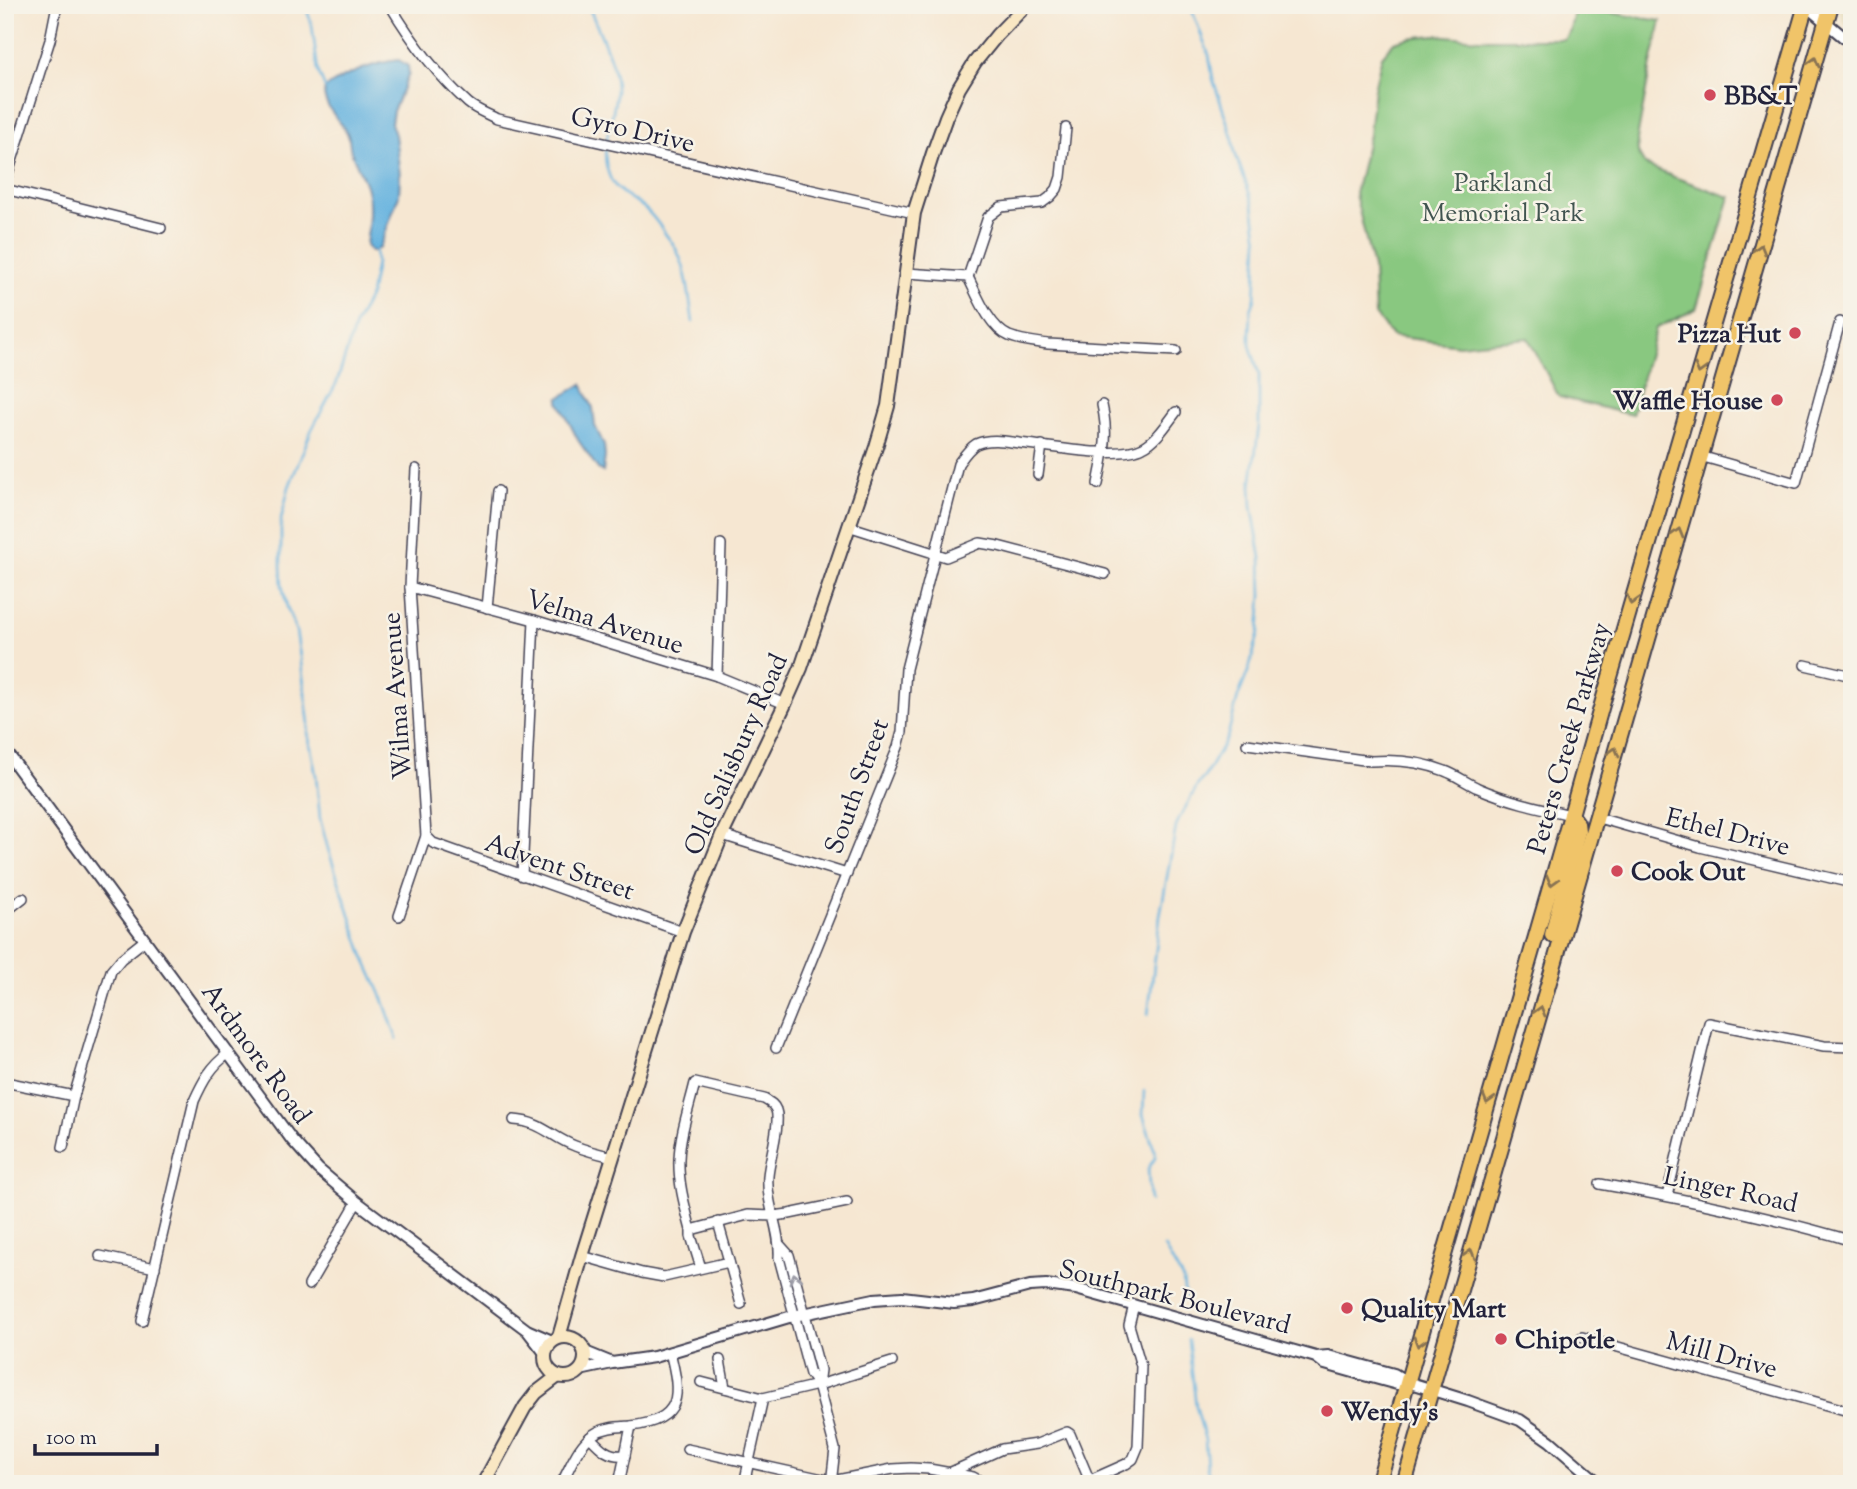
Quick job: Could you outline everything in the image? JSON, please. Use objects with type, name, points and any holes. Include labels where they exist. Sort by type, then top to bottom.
[{"type":"main road","name":"Old Salisbury Road","points":[[585,1353],[578,1341],[561,1339],[582,1256],[683,932],[722,835],[801,668],[876,447],[888,406],[914,213],[937,141],[959,88],[975,62],[1026,5]]},
{"type":"main road","name":"Peters Creek Parkway","points":[[1378,1484],[1806,5]]},
{"type":"main road","name":"Peters Creek Parkway","points":[[1404,1484],[1831,5]]},
{"type":"main road","points":[[1751,280],[1738,273],[1767,138]]},
{"type":"main road","points":[[1595,817],[1586,816],[1582,811],[1606,713],[1603,701]]},
{"type":"main road","points":[[1552,968],[1549,954],[1551,937],[1578,831],[1577,823],[1571,816]]},
{"type":"main road","points":[[536,1393],[545,1358],[561,1339]]},
{"type":"main road","points":[[484,1484],[525,1407],[536,1393],[558,1376],[570,1376],[580,1370],[585,1353]]},
{"type":"main road","points":[[545,1358],[548,1368],[558,1376]]},
{"type":"street","points":[[5,183],[50,40],[57,5]]},
{"type":"street","name":"Gyro Drive","points":[[390,5],[447,82],[470,105],[497,119],[914,213]]},
{"type":"street","points":[[1806,5],[1852,44]]},
{"type":"street","points":[[1066,128],[1061,177],[1057,189],[1042,203],[1001,207],[988,217],[968,277],[986,314],[1007,335],[1032,342],[1176,351]]},
{"type":"street","points":[[5,189],[161,228]]},
{"type":"street","points":[[906,273],[968,277]]},
{"type":"street","points":[[1700,456],[1796,484],[1840,322]]},
{"type":"street","points":[[1098,484],[1107,425],[1102,405]]},
{"type":"street","points":[[1038,475],[1042,445],[1124,453],[1146,446],[1161,433],[1176,412]]},
{"type":"street","name":"South Street","points":[[776,1048],[900,739],[906,669],[958,464],[969,449],[979,443],[998,440],[1042,445]]},
{"type":"street","name":"Wilma Avenue","points":[[400,916],[426,836],[410,587],[416,469]]},
{"type":"street","points":[[487,608],[498,491]]},
{"type":"street","points":[[848,526],[916,546],[934,555],[946,557],[980,542],[1105,574]]},
{"type":"street","points":[[716,676],[721,544]]},
{"type":"street","name":"Velma Avenue","points":[[410,587],[534,620],[716,676],[785,704]]},
{"type":"street","points":[[522,876],[534,620]]},
{"type":"street","points":[[1805,665],[1852,676]]},
{"type":"street","points":[[1247,744],[1371,761],[1414,761],[1446,771],[1479,788],[1571,816]]},
{"type":"street","name":"Ardmore Road","points":[[5,750],[292,1140],[318,1169],[358,1202],[527,1330],[545,1358]]},
{"type":"street","name":"Ethel Drive","points":[[1595,817],[1700,848],[1852,883]]},
{"type":"street","points":[[722,835],[847,874]]},
{"type":"street","name":"Advent Street","points":[[426,836],[433,844],[683,932]]},
{"type":"street","points":[[5,912],[23,898]]},
{"type":"street","points":[[63,1147],[74,1096],[111,971],[121,959],[145,940]]},
{"type":"street","points":[[1667,1196],[1709,1023],[1824,1046],[1852,1047]]},
{"type":"street","points":[[142,1321],[194,1101],[208,1071],[229,1053]]},
{"type":"street","points":[[5,1082],[74,1096]]},
{"type":"street","points":[[701,1268],[681,1189],[679,1160],[681,1138],[695,1083],[764,1099],[775,1108],[777,1123],[768,1181],[768,1199],[780,1245],[779,1258],[820,1370],[818,1385]]},
{"type":"street","points":[[514,1120],[527,1121],[548,1129],[575,1146],[612,1157]]},
{"type":"street","name":"Linger Road","points":[[1600,1184],[1667,1196],[1808,1228],[1852,1241]]},
{"type":"street","points":[[309,1285],[358,1202]]},
{"type":"street","points":[[691,1229],[748,1215],[773,1216],[847,1202]]},
{"type":"street","points":[[718,1223],[741,1304]]},
{"type":"street","points":[[100,1256],[155,1268]]},
{"type":"street","points":[[582,1256],[664,1277],[729,1262]]},
{"type":"street","name":"Southpark Boulevard","points":[[580,1370],[654,1357],[800,1315],[874,1299],[902,1297],[954,1303],[1046,1285],[1076,1289],[1315,1357],[1325,1364],[1364,1376],[1397,1384],[1407,1382],[1468,1401],[1520,1420],[1550,1441],[1600,1484]]},
{"type":"street","points":[[948,1473],[994,1452],[1037,1444],[1067,1432],[1087,1483],[1133,1459],[1138,1447],[1141,1366],[1129,1325],[1134,1305]]},
{"type":"street","points":[[800,1315],[805,1355],[810,1374],[818,1385],[835,1449],[832,1483]]},
{"type":"street","name":"Ardmore Road","points":[[527,1330],[561,1339]]},
{"type":"street","name":"Mill Drive","points":[[1582,1337],[1852,1412]]},
{"type":"street","points":[[561,1484],[583,1443],[590,1437],[610,1427],[643,1424],[665,1416],[675,1401],[677,1381],[670,1352]]},
{"type":"street","points":[[805,1355],[815,1352]]},
{"type":"street","name":"Southpark Boulevard","points":[[585,1353],[612,1363]]},
{"type":"street","points":[[720,1360],[725,1388]]},
{"type":"street","points":[[701,1382],[763,1398],[818,1385],[892,1362]]},
{"type":"street","points":[[744,1484],[763,1398]]},
{"type":"street","points":[[619,1484],[631,1426]]},
{"type":"street","points":[[590,1437],[606,1453],[625,1455]]},
{"type":"street","points":[[687,1449],[832,1483],[893,1469],[911,1468],[948,1473],[986,1484]]},
{"type":"shaded area","points":[[1837,5],[1852,5],[1852,29],[1844,23]]},
{"type":"green space","name":"Parkland Memorial Park","points":[[1575,7],[1661,21],[1637,139],[1638,153],[1645,165],[1730,197],[1696,309],[1656,328],[1632,415],[1559,397],[1528,338],[1459,345],[1392,336],[1375,315],[1373,268],[1355,194],[1369,135],[1374,89],[1382,56],[1394,42],[1435,35],[1479,39],[1564,39],[1570,30]]},
{"type":"water","points":[[399,60],[408,66],[409,74],[393,111],[391,123],[400,175],[399,195],[380,247],[371,251],[366,246],[368,193],[351,151],[348,135],[328,107],[325,88],[360,70]]},
{"type":"water","points":[[582,384],[593,408],[595,426],[604,445],[603,472],[578,440],[559,402],[559,398]]},
{"type":"waterway","points":[[305,5],[312,25],[318,71],[327,89]]},
{"type":"waterway","points":[[588,5],[606,48],[615,81],[615,101],[605,154],[609,175],[619,190],[652,216],[675,247],[686,275],[693,322]]},
{"type":"waterway","points":[[1148,1015],[1160,916],[1176,827],[1227,738],[1259,632],[1262,595],[1261,558],[1251,486],[1259,426],[1259,374],[1250,345],[1258,241],[1253,205],[1213,79],[1209,55],[1190,5]]},
{"type":"waterway","points":[[375,248],[376,263],[370,295],[355,325],[337,382],[311,431],[289,487],[281,519],[281,566],[287,607],[296,631],[320,819],[364,957],[397,1039]]},
{"type":"waterway","points":[[1144,1091],[1143,1115],[1155,1152],[1155,1158],[1148,1169],[1150,1201]]},
{"type":"waterway","points":[[1164,1247],[1183,1280],[1185,1298]]},
{"type":"waterway","points":[[1188,1340],[1196,1406],[1212,1484]]},
{"type":"place","name":"BB&T","points":[[1710,95]]},
{"type":"place","name":"Pizza Hut","points":[[1795,333]]},
{"type":"place","name":"Waffle House","points":[[1777,400]]},
{"type":"place","name":"Cook Out","points":[[1617,871]]},
{"type":"place","name":"Quality Mart","points":[[1347,1308]]},
{"type":"place","name":"Chipotle","points":[[1501,1339]]},
{"type":"place","name":"Wendy's","points":[[1327,1411]]}]
